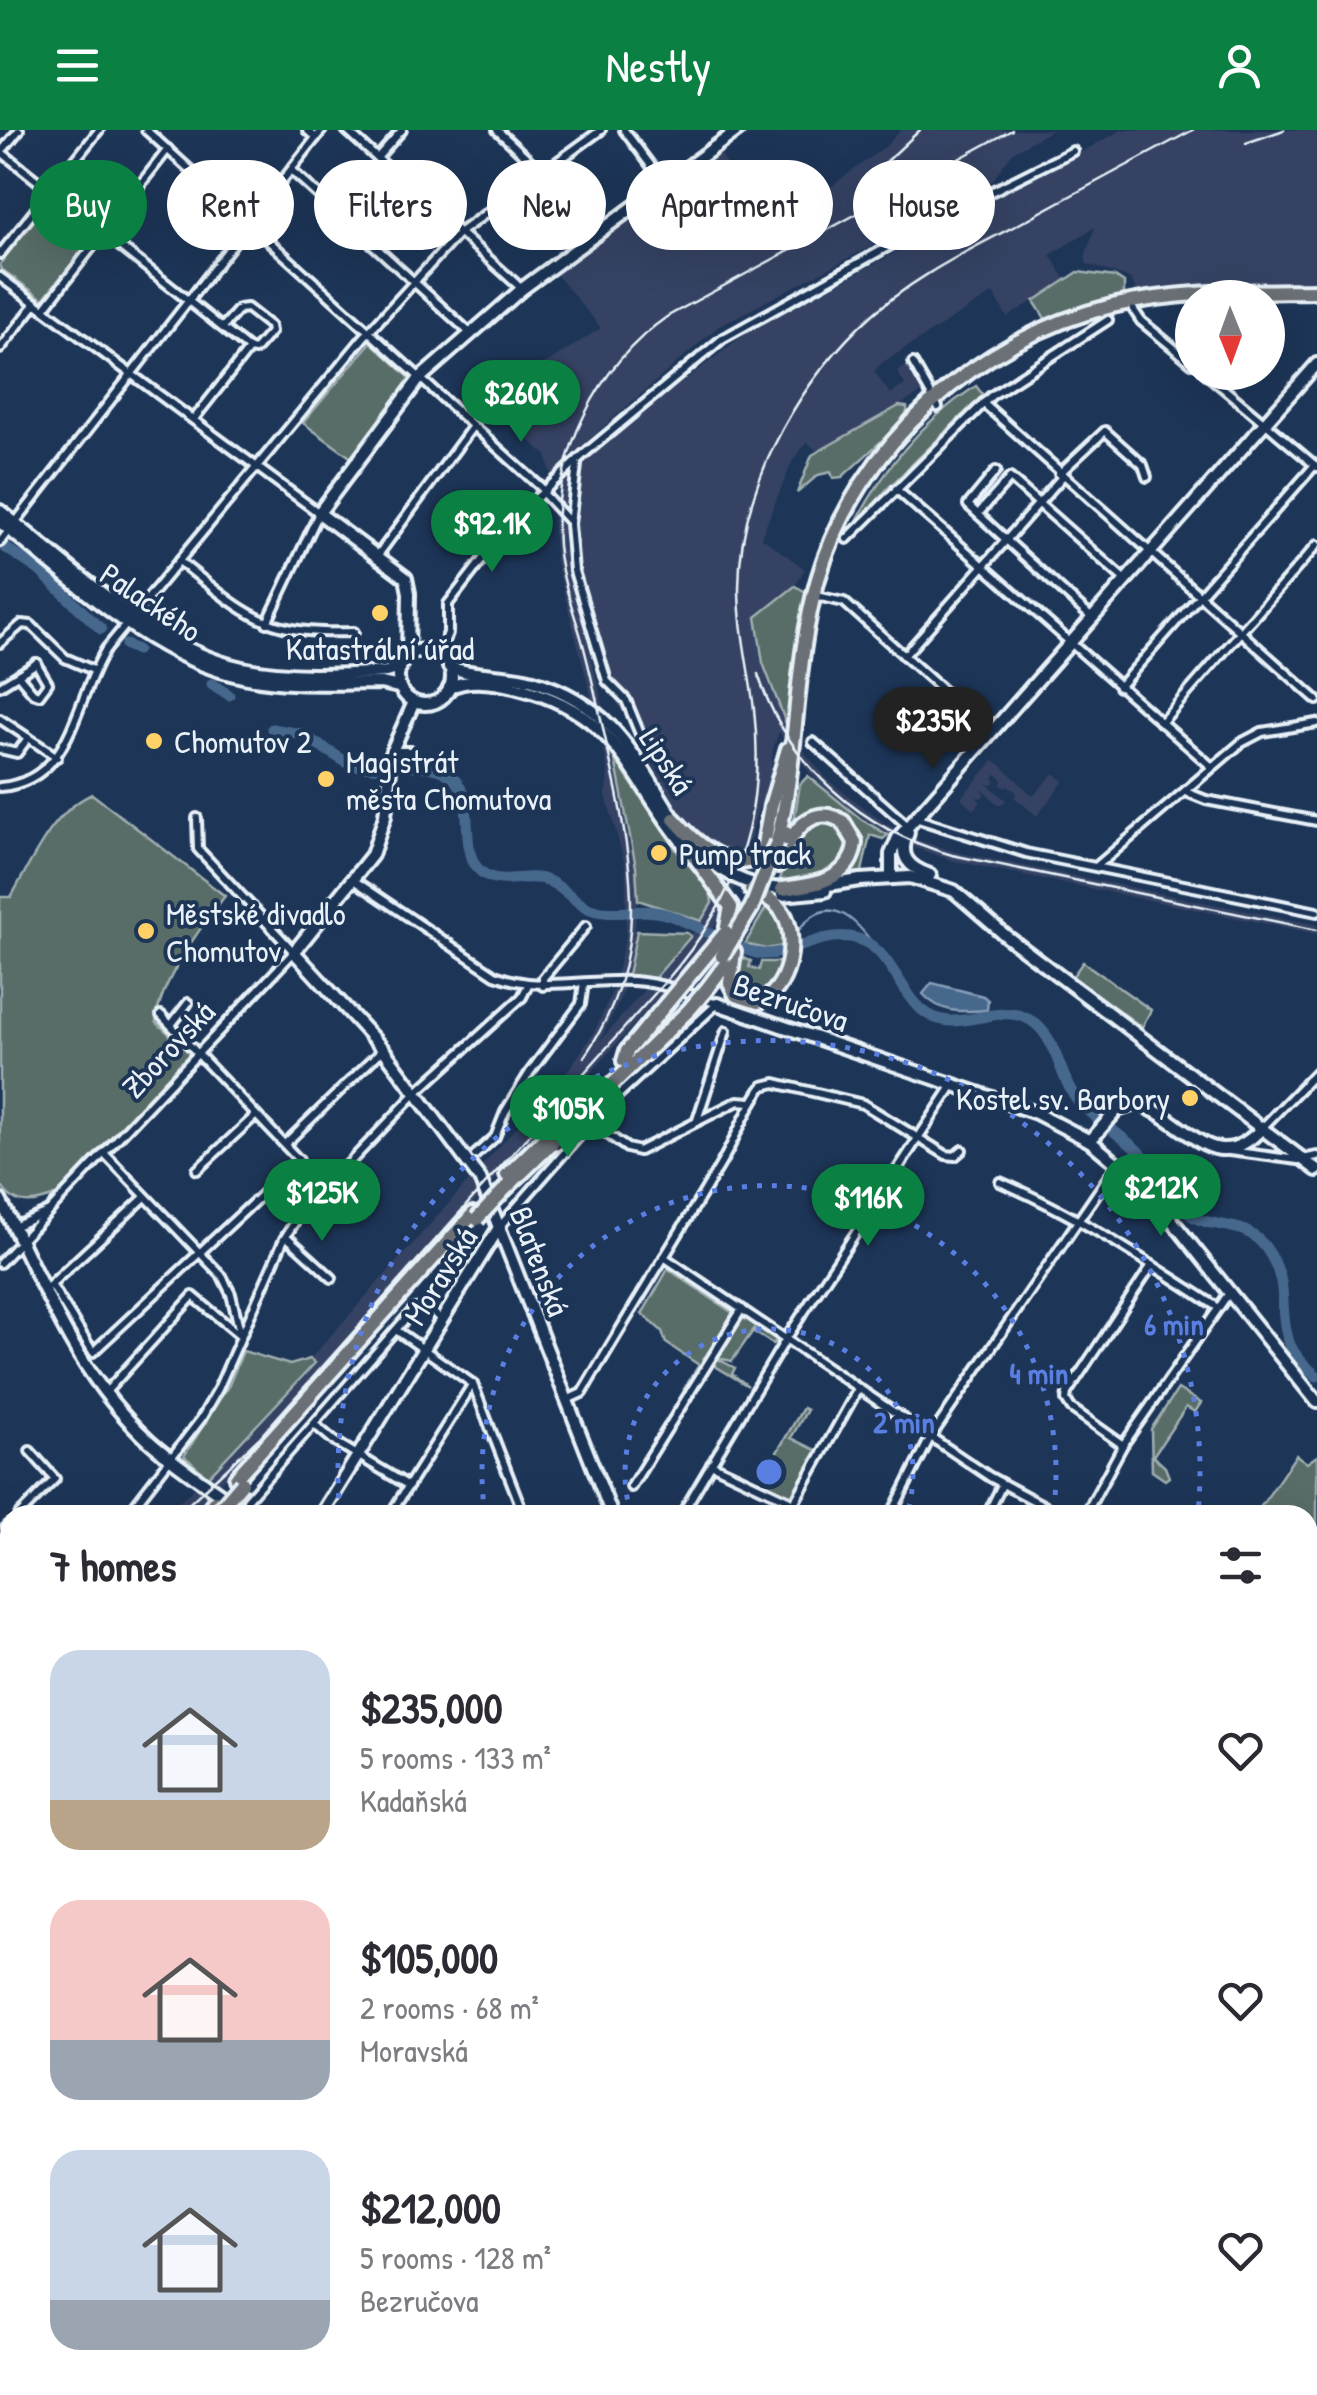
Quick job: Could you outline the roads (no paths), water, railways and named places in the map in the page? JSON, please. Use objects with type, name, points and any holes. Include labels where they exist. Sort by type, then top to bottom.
[{"type":"highway","points":[[751,890],[774,903],[782,912],[790,937],[780,986],[758,1002],[743,999],[732,989],[728,954],[752,907],[778,842],[818,578],[830,547],[870,473],[896,439],[985,361],[1027,337],[1088,312],[1204,294],[1317,291]]},
{"type":"highway","points":[[1285,299],[1317,298]]},
{"type":"highway","points":[[1133,305],[1175,303]]},
{"type":"highway","points":[[778,865],[800,754],[821,597],[836,549],[876,476],[936,404]]},
{"type":"highway","points":[[674,819],[685,832],[732,862],[757,858],[764,845],[770,806],[797,713]]},
{"type":"highway","points":[[506,1185],[648,1050],[702,990],[728,954],[796,829],[821,815],[837,818],[852,835],[854,852],[844,870],[823,882],[782,890]]},
{"type":"highway","points":[[624,1061],[627,1051],[726,932],[731,907],[694,856]]},
{"type":"highway","points":[[222,1505],[239,1481],[475,1217],[624,1061],[686,1008]]},
{"type":"street","points":[[19,130],[0,152],[30,175]]},
{"type":"street","points":[[74,160],[99,130]]},
{"type":"street","points":[[306,130],[316,138]]},
{"type":"street","points":[[294,165],[322,130]]},
{"type":"street","points":[[346,130],[377,158],[402,130]]},
{"type":"street","points":[[497,130],[529,160]]},
{"type":"street","points":[[559,160],[601,130]]},
{"type":"street","points":[[624,130],[646,160]]},
{"type":"street","points":[[693,160],[725,134],[738,130]]},
{"type":"street","points":[[149,131],[180,160]]},
{"type":"street","points":[[147,176],[168,149]]},
{"type":"street","points":[[439,655],[448,633],[448,604],[513,520],[730,334],[947,214],[1073,150]]},
{"type":"street","points":[[294,174],[470,332]]},
{"type":"street","points":[[0,254],[30,216]]},
{"type":"street","points":[[467,240],[522,289]]},
{"type":"street","points":[[44,309],[90,250]]},
{"type":"street","points":[[127,250],[249,349],[264,344],[271,332],[270,326],[246,308],[239,308],[223,327]]},
{"type":"street","points":[[7,533],[227,250]]},
{"type":"street","points":[[278,250],[544,492],[570,524]]},
{"type":"street","points":[[0,787],[31,780],[55,760],[93,670],[106,649],[369,332],[443,250]]},
{"type":"street","points":[[267,623],[319,512],[420,378],[470,332],[575,250]]},
{"type":"street","points":[[0,277],[406,578],[408,656]]},
{"type":"street","points":[[0,349],[36,303]]},
{"type":"street","points":[[1133,305],[1140,321],[1175,350]]},
{"type":"street","points":[[847,539],[982,403],[1108,320]]},
{"type":"street","points":[[194,419],[249,349]]},
{"type":"street","points":[[913,364],[936,404]]},
{"type":"street","points":[[891,877],[892,849],[1317,364]]},
{"type":"street","points":[[1118,687],[1316,466],[1226,390]]},
{"type":"street","points":[[982,403],[1317,700]]},
{"type":"street","points":[[378,555],[472,426]]},
{"type":"street","points":[[904,656],[1040,504],[1069,462],[1105,431],[1143,466],[1147,477]]},
{"type":"street","name":"Lipská","points":[[577,464],[578,482],[570,524],[574,571],[607,681],[626,700],[640,734],[651,746]]},
{"type":"street","points":[[996,470],[968,505],[1092,618]]},
{"type":"street","points":[[978,514],[1010,478],[1126,580]]},
{"type":"street","points":[[896,490],[1212,768]]},
{"type":"street","name":"Palackého","points":[[0,511],[7,533]]},
{"type":"street","name":"Palackého","points":[[0,522],[7,533],[167,649],[226,673],[279,682],[381,683],[400,687]]},
{"type":"street","points":[[1161,723],[1317,544]]},
{"type":"street","points":[[180,561],[243,611],[267,623],[322,633],[354,632]]},
{"type":"street","points":[[821,597],[844,602],[992,734]]},
{"type":"street","name":"Palackého","points":[[132,620],[181,646],[240,667],[301,674],[386,672],[399,668]]},
{"type":"street","points":[[0,643],[22,624],[30,626],[56,650],[93,670]]},
{"type":"street","points":[[408,634],[422,650],[439,655],[450,667],[449,688],[431,704],[414,702],[400,687],[399,668],[408,656],[422,650]]},
{"type":"street","points":[[0,686],[56,650]]},
{"type":"street","points":[[18,674],[38,695],[48,683],[40,660]]},
{"type":"street","name":"Lipská","points":[[450,667],[534,681],[586,704],[621,735],[696,849],[722,870],[757,886],[782,890],[891,877],[932,882],[970,901],[1006,936],[1317,1170]]},
{"type":"street","name":"Lipská","points":[[449,688],[473,682],[507,685],[544,695],[584,716],[615,742],[694,856],[719,876],[751,890],[795,895],[891,877]]},
{"type":"street","name":"Zborovská","points":[[0,1263],[294,952],[352,878],[378,842],[392,756],[414,702]]},
{"type":"street","points":[[0,719],[55,760]]},
{"type":"street","points":[[1096,867],[1241,743],[1262,732],[1317,723]]},
{"type":"street","points":[[0,750],[17,752],[28,738]]},
{"type":"street","points":[[813,742],[914,824],[1026,853],[1317,912]]},
{"type":"street","points":[[392,756],[412,751]]},
{"type":"street","points":[[1186,792],[1206,800],[1317,821]]},
{"type":"street","name":"Blatenská","points":[[196,818],[198,849],[383,1049],[471,1165],[500,1226],[608,1505]]},
{"type":"street","points":[[914,824],[903,846],[906,862],[946,881],[970,901]]},
{"type":"street","name":"Bezručova","points":[[352,878],[496,975],[543,986],[633,981],[661,984],[1036,1114],[1090,1141],[1146,1188],[1190,1238],[1317,1402]]},
{"type":"street","points":[[543,986],[543,978],[586,926]]},
{"type":"street","points":[[475,1155],[495,1137],[505,1112],[530,1072],[581,1004],[584,983]]},
{"type":"street","points":[[135,1505],[201,1419],[298,1217],[416,1093],[522,998],[528,985]]},
{"type":"street","points":[[170,1024],[188,1003]]},
{"type":"street","name":"Moravská","points":[[327,1505],[500,1226],[602,1109],[717,1004]]},
{"type":"street","points":[[0,1200],[47,1288],[93,1352],[299,1160],[161,1015]]},
{"type":"street","points":[[696,1121],[726,1031]]},
{"type":"street","points":[[285,1144],[383,1049]]},
{"type":"street","points":[[1228,1150],[1244,1146],[1317,1070]]},
{"type":"street","points":[[567,1400],[582,1392],[737,1137],[751,1102],[769,1082],[854,1100],[946,1156],[956,1156],[962,1150]]},
{"type":"street","points":[[686,1505],[786,1339],[954,1084]]},
{"type":"street","points":[[592,1123],[627,1148],[639,1151],[738,1101],[751,1102]]},
{"type":"street","points":[[1090,1141],[1122,1107],[1139,1104],[1203,1142],[1228,1150],[1304,1159],[1317,1156]]},
{"type":"street","points":[[506,1185],[602,1109]]},
{"type":"street","points":[[197,1170],[255,1116]]},
{"type":"street","points":[[104,1153],[222,1276],[231,1294],[241,1336]]},
{"type":"street","points":[[895,1505],[930,1438],[1118,1163]]},
{"type":"street","points":[[1000,1182],[1152,1265],[1217,1308]]},
{"type":"street","points":[[47,1288],[145,1196]]},
{"type":"street","name":"Zborovská","points":[[14,1227],[48,1212]]},
{"type":"street","points":[[287,1236],[332,1278]]},
{"type":"street","points":[[662,1261],[742,1310],[1002,1485],[1041,1505]]},
{"type":"street","points":[[1123,1445],[1071,1408],[1067,1393],[1152,1265]]},
{"type":"street","points":[[47,1288],[70,1344],[106,1393],[147,1439],[219,1505]]},
{"type":"street","points":[[1090,1505],[1123,1445],[1229,1293]]},
{"type":"street","points":[[106,1393],[193,1296],[241,1336]]},
{"type":"street","points":[[247,1500],[414,1308],[428,1308],[437,1316]]},
{"type":"street","points":[[631,1487],[742,1310]]},
{"type":"street","points":[[396,1330],[473,1384],[520,1505]]},
{"type":"street","points":[[397,1505],[473,1384]]},
{"type":"street","points":[[711,1464],[794,1503],[858,1389]]},
{"type":"street","points":[[314,1424],[409,1486]]},
{"type":"street","points":[[29,1505],[55,1479],[30,1451]]},
{"type":"street","points":[[992,1505],[1002,1485]]},
{"type":"waterway","points":[[0,544],[39,570],[101,629]]},
{"type":"waterway","points":[[126,645],[137,650]]},
{"type":"waterway","points":[[212,684],[229,695]]},
{"type":"waterway","points":[[272,729],[301,734],[351,765],[384,768]]},
{"type":"waterway","points":[[403,766],[434,768],[453,778],[462,792],[474,864],[493,878],[546,880],[597,911],[665,914],[762,954],[827,938],[850,937],[874,947],[913,1000],[934,1018],[960,1021],[1011,1014],[1035,1023],[1050,1042],[1076,1098],[1144,1157],[1185,1210],[1201,1220],[1249,1233],[1266,1248],[1282,1285],[1289,1342],[1297,1357],[1317,1376]]},
{"type":"waterway","points":[[795,935],[816,914],[836,911],[855,922],[873,944]]},
{"type":"railway","points":[[888,160],[920,130]]},
{"type":"railway","points":[[584,1057],[618,991],[626,959],[631,893],[616,788],[558,545],[563,479],[584,416],[620,360],[668,316],[1012,130]]},
{"type":"railway","points":[[188,1505],[259,1438],[666,981],[711,919],[741,855],[755,786],[754,709],[739,603],[741,552],[759,480],[812,382],[860,326],[916,282],[1193,130]]},
{"type":"railway","points":[[1246,143],[1284,130]]},
{"type":"railway","points":[[758,674],[771,707],[808,765],[859,811],[919,844],[952,855],[1317,930]]},
{"type":"place","name":"Katastrální úřad","points":[[380,613]]},
{"type":"place","name":"Chomutov 2","points":[[154,741]]},
{"type":"place","name":"Magistrát města Chomutova","points":[[326,779]]},
{"type":"place","name":"Pump track","points":[[659,853]]},
{"type":"place","name":"Městské divadlo Chomutov","points":[[146,931]]},
{"type":"place","name":"Kostel sv. Barbory","points":[[1190,1098]]}]
